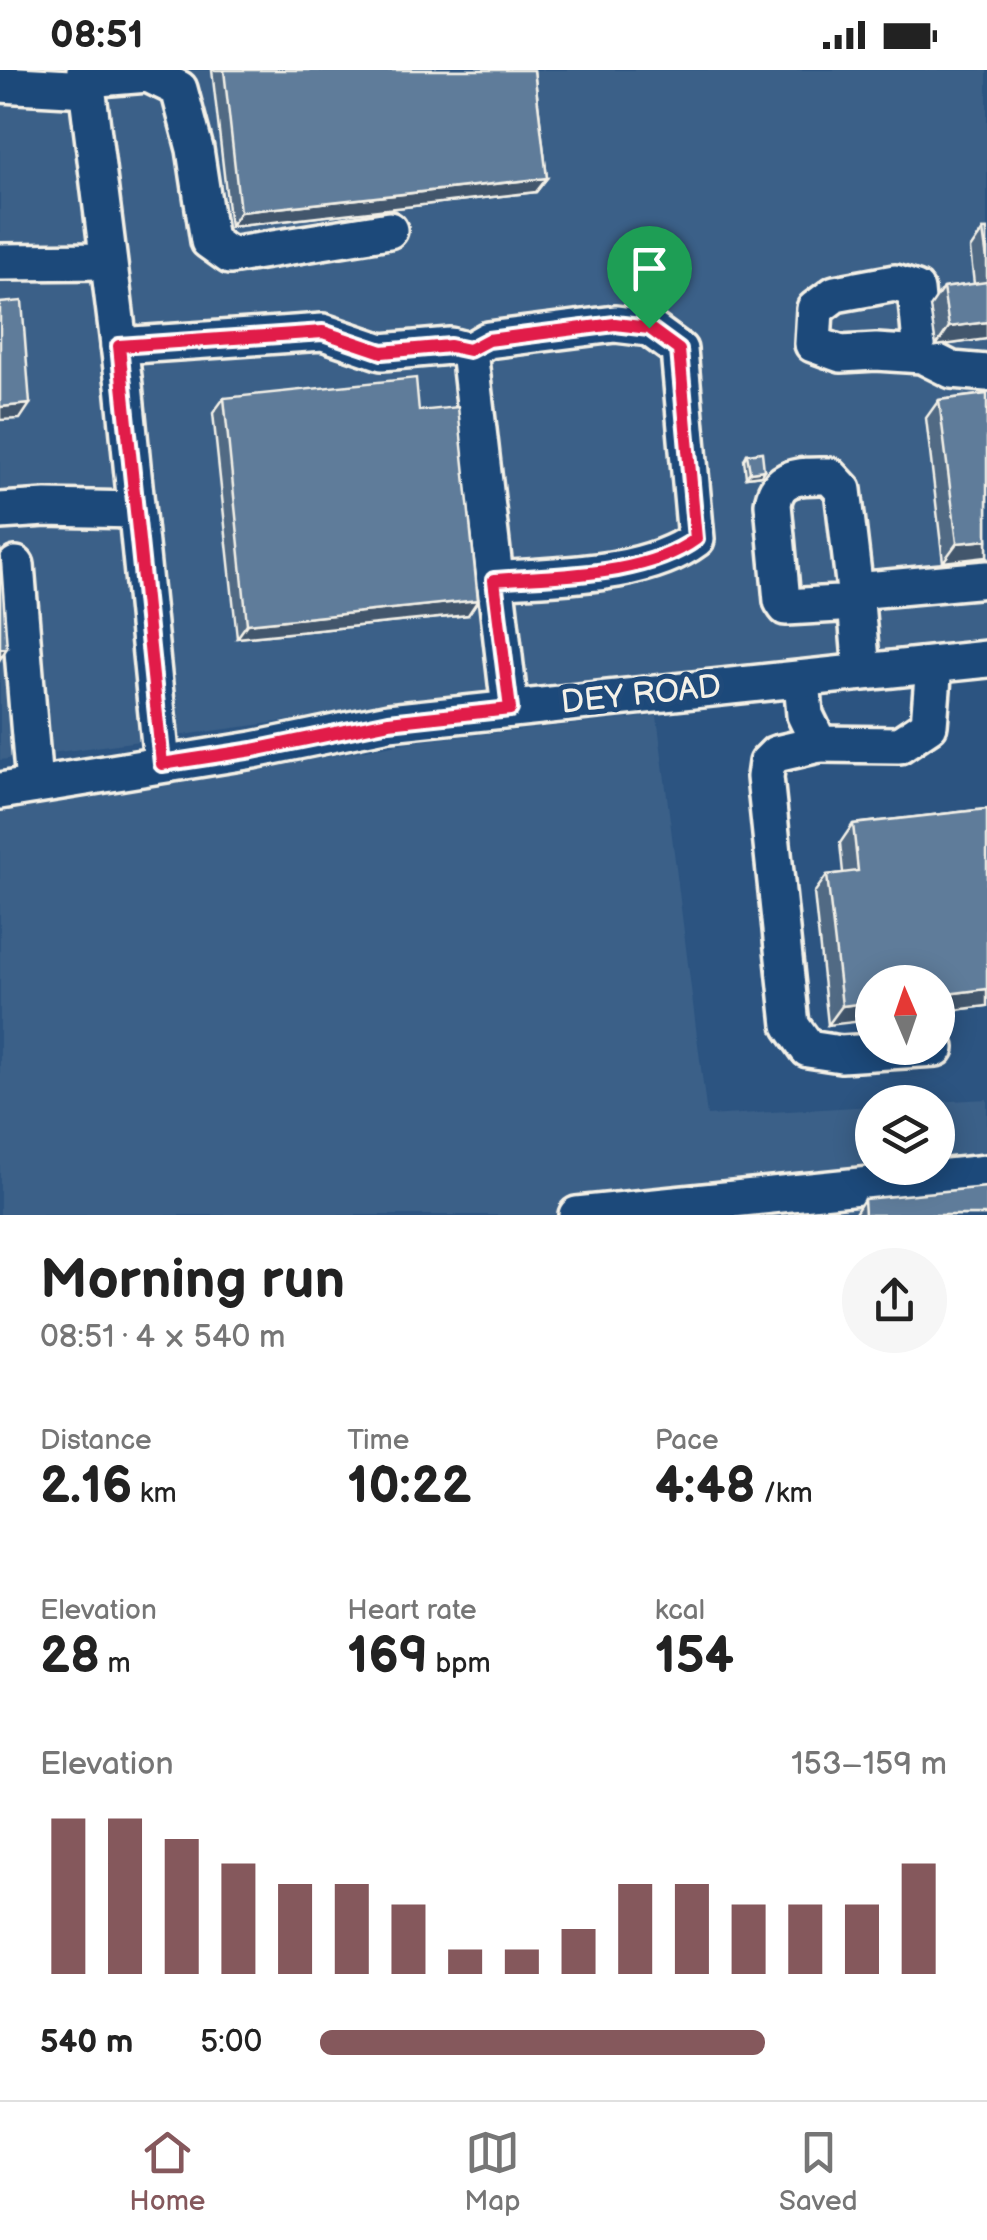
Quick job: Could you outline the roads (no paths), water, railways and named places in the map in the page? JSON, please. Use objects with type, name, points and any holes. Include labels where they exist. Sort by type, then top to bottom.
[{"type":"street","points":[[0,84],[148,74],[178,89],[195,149],[209,241],[230,256],[389,230]]},
{"type":"street","points":[[86,79],[119,346],[162,764]]},
{"type":"street","points":[[0,262],[108,260]]},
{"type":"street","points":[[119,346],[323,332],[382,352],[450,346],[469,350],[488,340],[615,324],[649,328],[679,350],[696,539],[676,554],[604,571],[494,580]]},
{"type":"street","points":[[469,350],[510,709]]},
{"type":"street","points":[[922,355],[952,370],[987,373]]},
{"type":"street","points":[[0,512],[46,508],[136,510]]},
{"type":"street","points":[[16,565],[17,788]]},
{"type":"street","points":[[862,672],[855,597],[987,578]]},
{"type":"street","name":"DEY ROAD","points":[[17,788],[253,750],[389,722],[987,660]]},
{"type":"street","points":[[855,1053],[808,1049],[791,1025],[766,763],[776,754],[819,744],[899,744],[930,725],[934,665]]},
{"type":"street","points":[[802,678],[806,715],[819,744]]},
{"type":"street","points":[[577,1215],[987,1173]]}]
